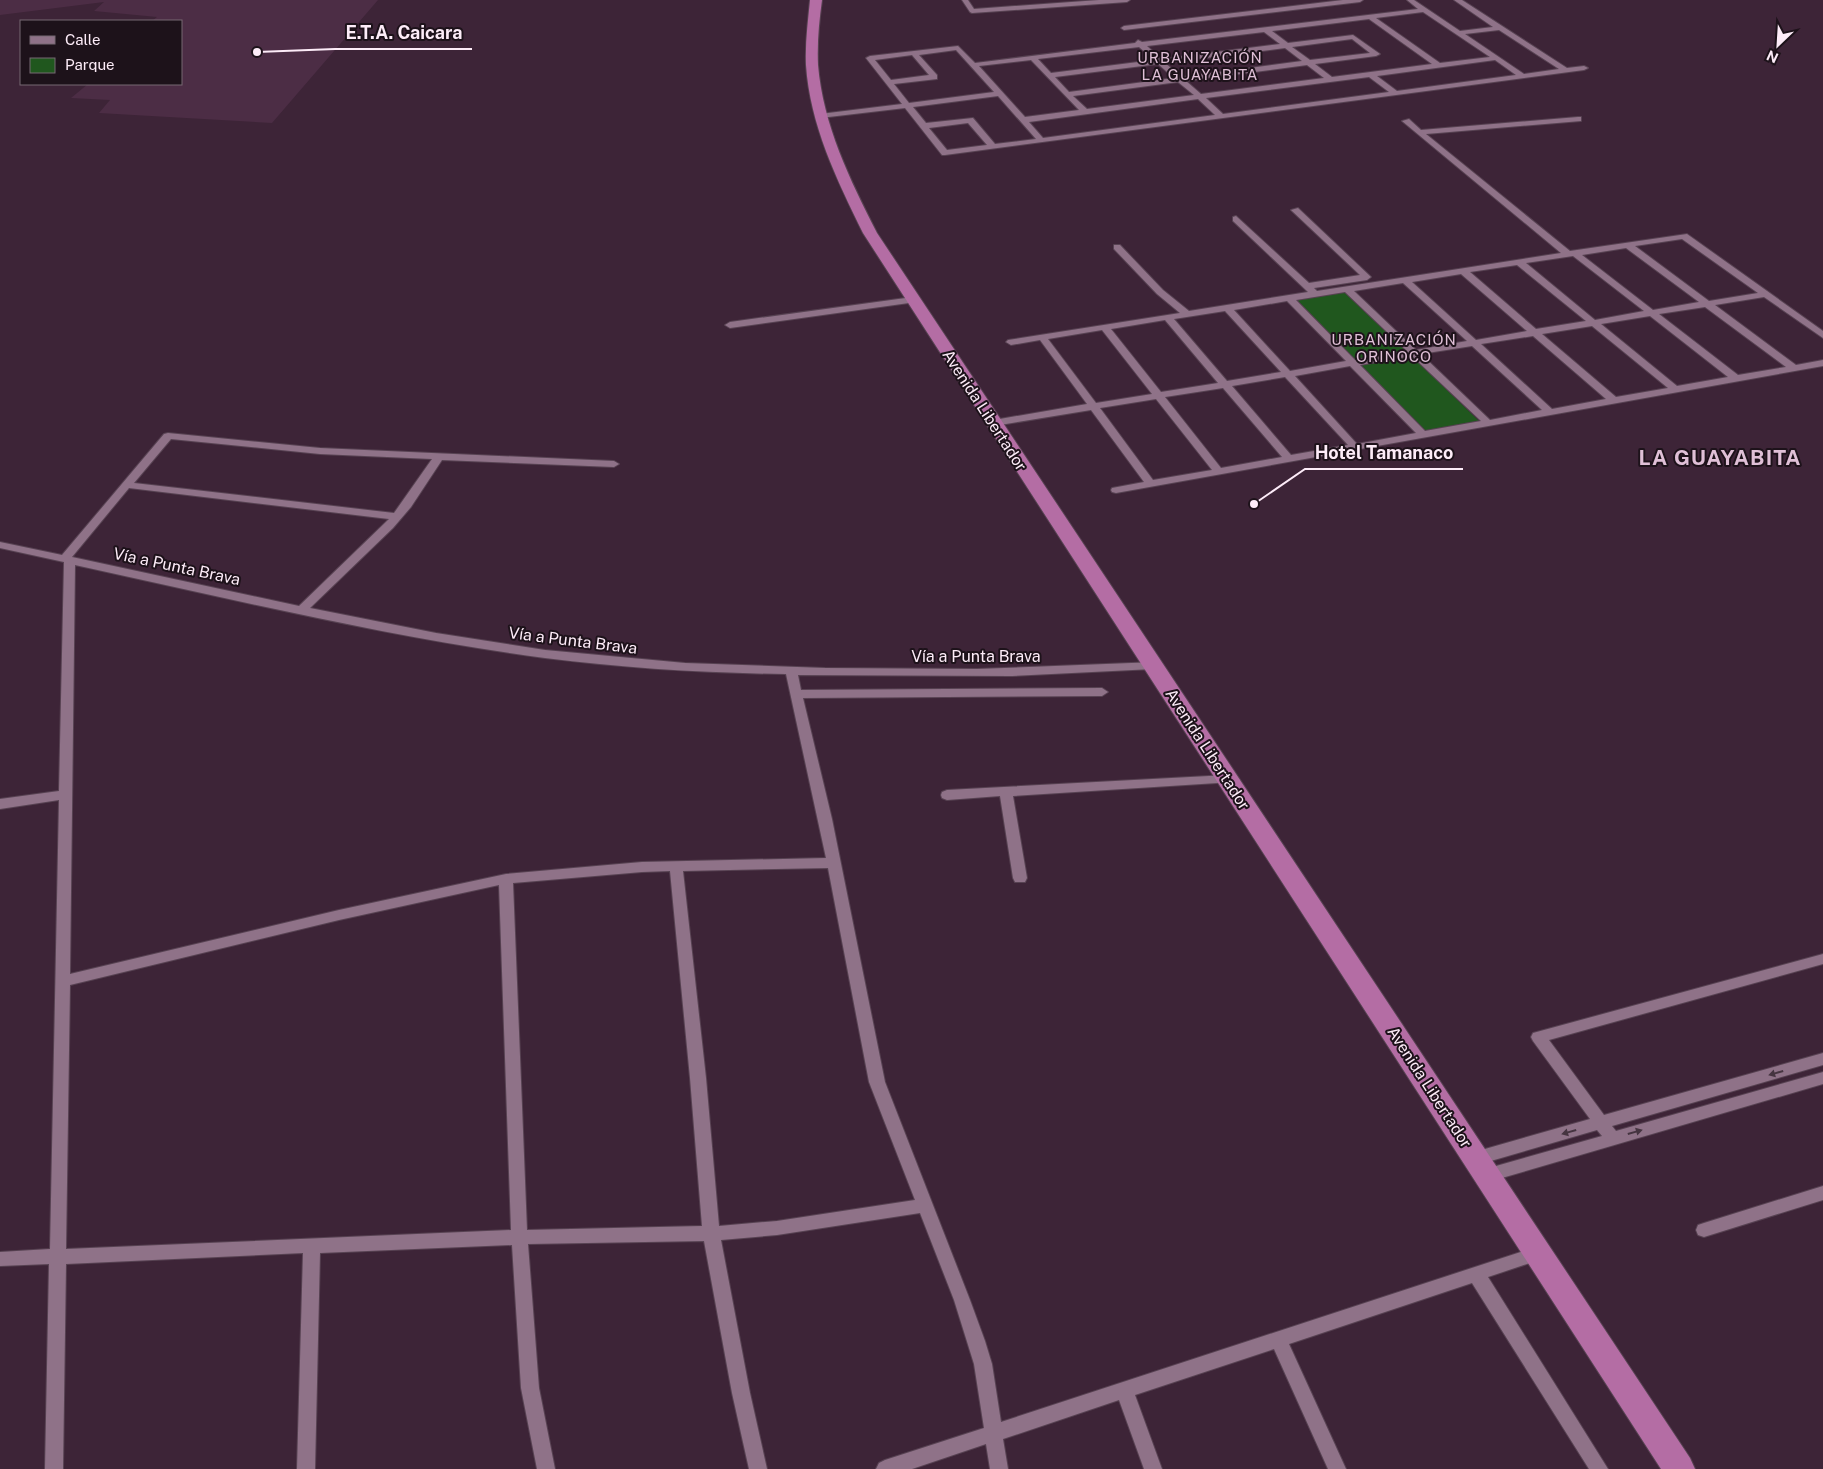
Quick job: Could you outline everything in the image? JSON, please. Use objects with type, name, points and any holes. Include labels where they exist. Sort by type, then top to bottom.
[{"type":"highway","name":"Avenida Libertador","points":[[816,0],[812,60],[813,81],[819,114],[844,181],[870,233],[1679,1469]]},
{"type":"street","points":[[965,0],[972,11],[1090,1],[1127,0]]},
{"type":"street","points":[[1221,116],[1124,28],[1360,0]]},
{"type":"street","points":[[1410,0],[1523,76]]},
{"type":"street","points":[[1457,0],[1565,70]]},
{"type":"street","points":[[1284,9],[1291,14]]},
{"type":"street","points":[[973,65],[1424,10]]},
{"type":"street","points":[[1369,16],[1439,66]]},
{"type":"street","points":[[1298,19],[1304,24]]},
{"type":"street","points":[[1458,33],[1499,28]]},
{"type":"street","points":[[1266,29],[1330,80]]},
{"type":"street","points":[[1050,75],[1353,37],[1376,54],[1068,94]]},
{"type":"street","points":[[1041,140],[958,48],[870,58],[945,153],[1584,68]]},
{"type":"street","points":[[889,82],[934,77],[914,53]]},
{"type":"street","points":[[1204,56],[1211,62]]},
{"type":"street","points":[[1032,57],[1085,112]]},
{"type":"street","points":[[1023,120],[1497,58]]},
{"type":"street","points":[[1118,67],[1124,73]]},
{"type":"street","points":[[1218,68],[1225,74]]},
{"type":"street","points":[[1371,75],[1395,93]]},
{"type":"street","points":[[1130,79],[1137,85]]},
{"type":"street","points":[[819,114],[997,92]]},
{"type":"street","points":[[1421,132],[1578,119]]},
{"type":"street","points":[[923,126],[970,120],[993,146]]},
{"type":"street","points":[[1406,120],[1572,254],[1736,379]]},
{"type":"street","points":[[1295,210],[1367,277],[1307,286]]},
{"type":"street","points":[[1236,219],[1314,294]]},
{"type":"street","points":[[1012,342],[1684,236],[1823,335]]},
{"type":"street","points":[[1628,245],[1794,368]]},
{"type":"street","points":[[1117,246],[1160,292],[1186,314]]},
{"type":"street","points":[[1520,262],[1676,390]]},
{"type":"street","points":[[1462,271],[1614,401]]},
{"type":"street","points":[[1405,280],[1550,412]]},
{"type":"street","points":[[1347,289],[1488,424]]},
{"type":"street","points":[[994,423],[1765,294]]},
{"type":"street","points":[[1289,298],[1423,435]]},
{"type":"street","points":[[730,325],[913,300]]},
{"type":"street","points":[[1227,308],[1355,447]]},
{"type":"street","points":[[1167,317],[1289,459]]},
{"type":"street","points":[[1104,327],[1219,472]]},
{"type":"street","points":[[1042,337],[1151,484]]},
{"type":"street","points":[[1116,490],[1823,363]]},
{"type":"street","points":[[54,1469],[66,795],[67,559],[168,436],[278,448],[614,464]]},
{"type":"street","points":[[302,609],[397,517],[439,457]]},
{"type":"street","points":[[126,485],[397,517]]},
{"type":"street","name":"Vía a Punta Brava","points":[[0,545],[402,630],[555,655],[651,665],[791,671],[958,673],[1067,672],[1153,665]]},
{"type":"street","points":[[791,671],[834,863],[877,1082],[962,1300],[981,1356],[1000,1469]]},
{"type":"street","points":[[796,694],[1102,692]]},
{"type":"street","points":[[947,795],[1228,779]]},
{"type":"street","points":[[1006,791],[1020,878]]},
{"type":"street","points":[[0,804],[66,795]]},
{"type":"street","points":[[63,982],[339,915],[506,879],[676,866],[834,863]]},
{"type":"street","points":[[676,866],[698,1078],[711,1234],[740,1393],[758,1469]]},
{"type":"street","points":[[506,879],[520,1237],[530,1388],[546,1469]]},
{"type":"street","points":[[1612,1139],[1538,1037],[1823,959]]},
{"type":"street","points":[[1482,1167],[1601,1123],[1823,1059]]},
{"type":"street","points":[[1482,1167],[1612,1139],[1823,1078]]},
{"type":"street","points":[[1704,1230],[1823,1193]]},
{"type":"street","points":[[0,1259],[520,1237],[711,1234],[777,1228],[925,1205]]},
{"type":"street","points":[[306,1469],[312,1245]]},
{"type":"street","points":[[885,1469],[1538,1253]]},
{"type":"street","points":[[1476,1274],[1598,1469]]},
{"type":"street","points":[[1278,1339],[1336,1469]]},
{"type":"street","points":[[1124,1390],[1153,1469]]},
{"type":"shaded area","points":[[0,0],[378,0],[272,123],[99,113],[110,100],[71,98],[87,85],[182,85],[182,20],[153,20],[157,17],[94,11],[104,2],[0,15]]},
{"type":"green space","points":[[1345,292],[1406,351],[1354,359],[1295,300]]},
{"type":"green space","points":[[1412,356],[1480,422],[1425,431],[1359,365]]},
{"type":"place","name":"E.T.A. Caicara","points":[[257,52]]},
{"type":"place","name":"Hotel Tamanaco","points":[[1254,504]]},
{"type":"district","name":"URBANIZACIÓN LA GUAYABITA","points":[[1200,66]]},
{"type":"district","name":"URBANIZACIÓN ORINOCO","points":[[1394,348]]},
{"type":"district","name":"LA GUAYABITA","points":[[1720,458]]}]
